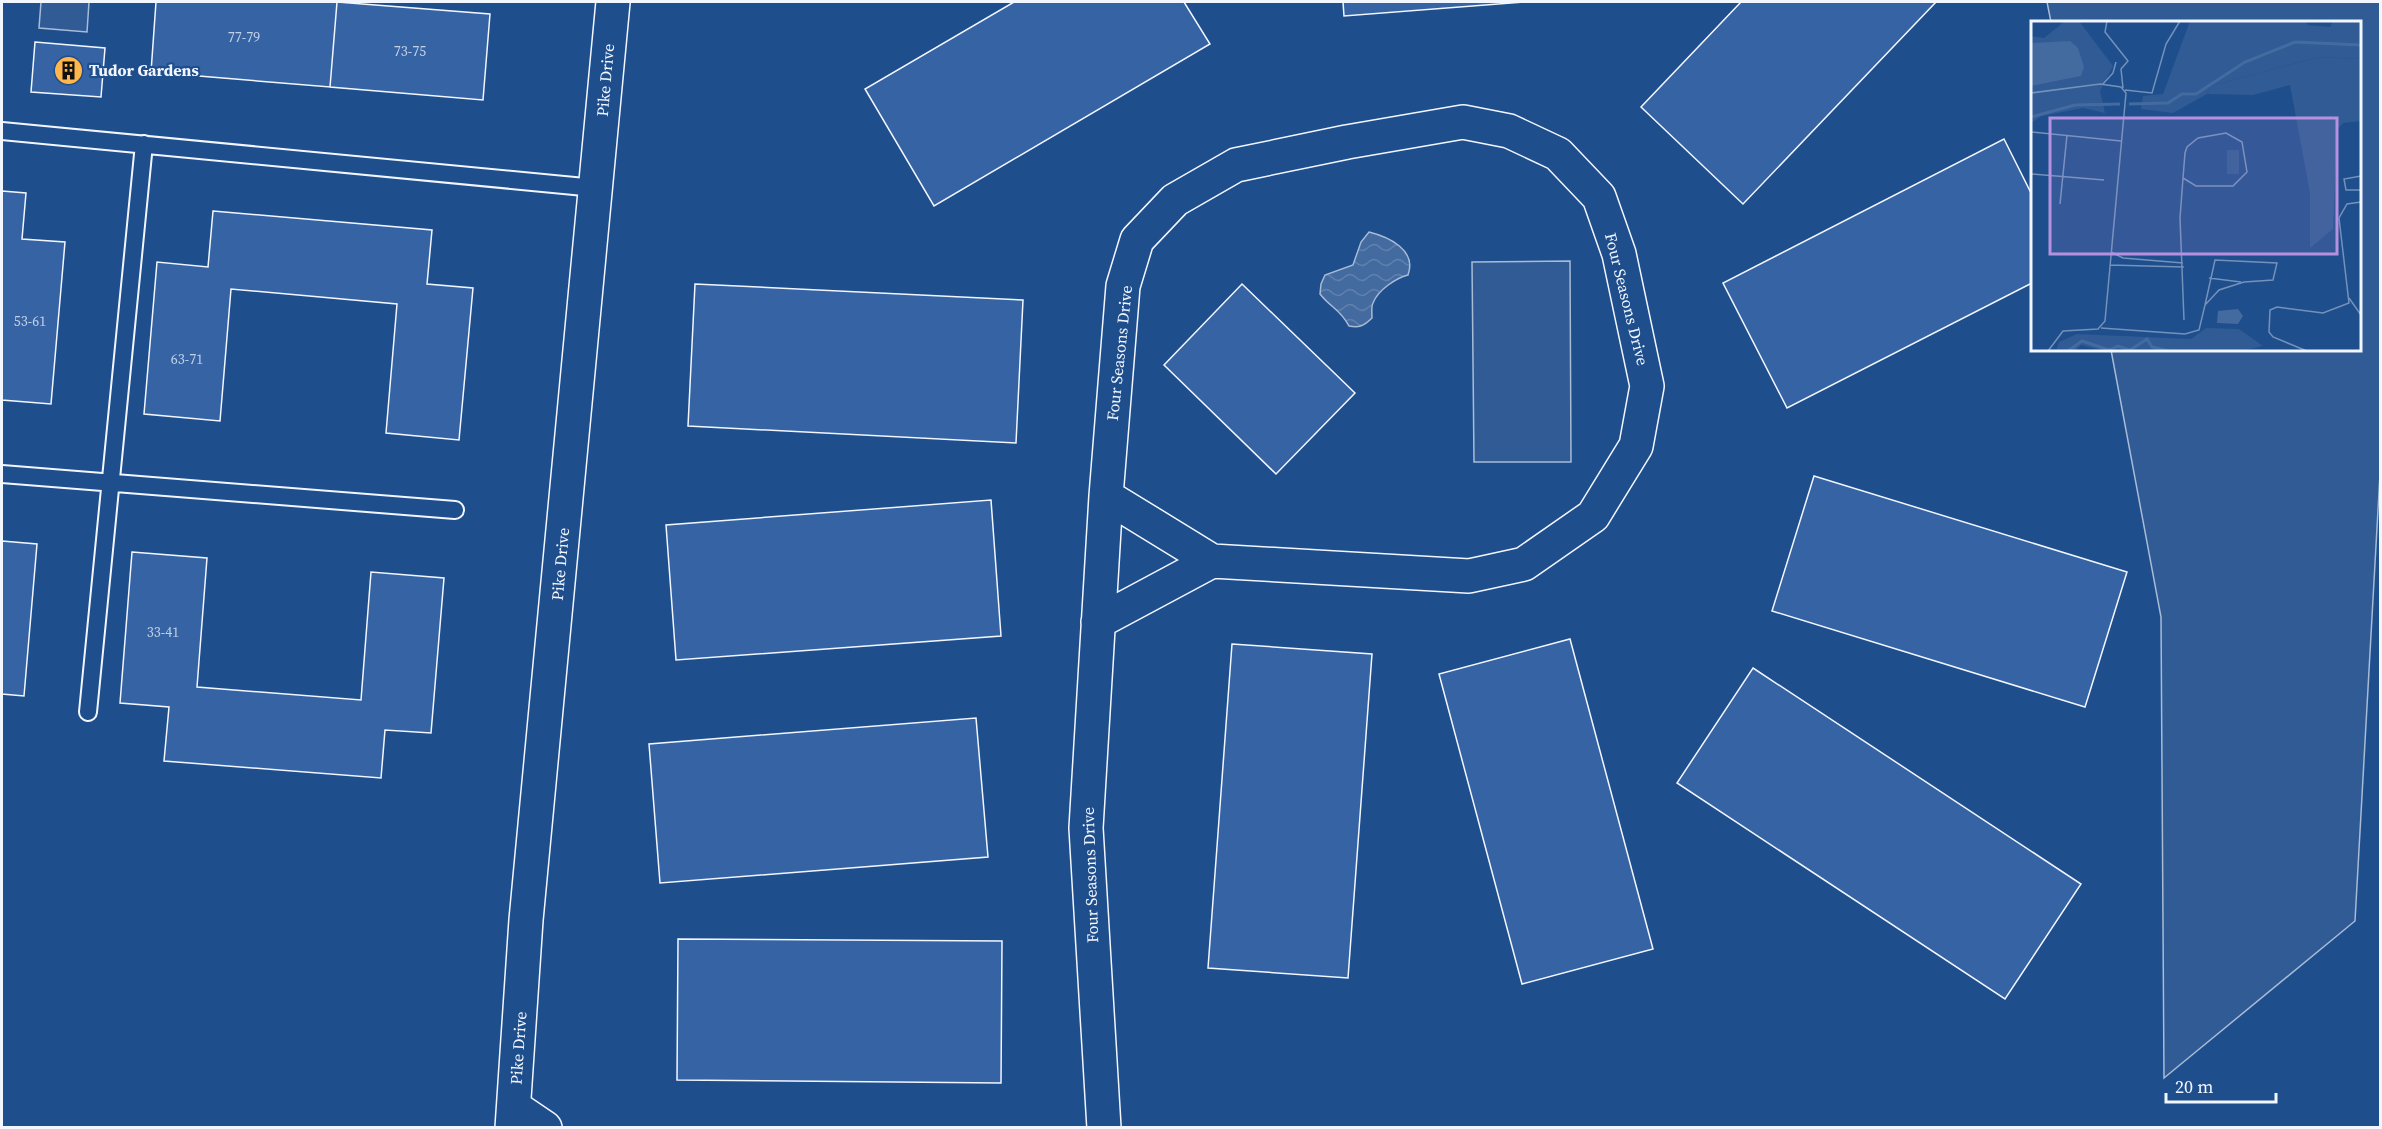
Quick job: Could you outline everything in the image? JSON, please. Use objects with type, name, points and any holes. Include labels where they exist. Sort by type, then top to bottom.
[{"type":"street","name":"Pike Drive","points":[[513,1117],[526,920],[613,2]]},
{"type":"street","name":"Four Seasons Drive","points":[[1104,1128],[1086,828],[1106,496],[1123,286],[1137,240],[1175,200],[1236,165],[1347,142],[1463,122],[1509,130],[1558,154],[1599,197],[1619,254],[1647,386],[1636,446],[1593,516],[1524,564],[1469,576],[1212,561],[1106,496]]},
{"type":"street","points":[[1098,622],[1212,561]]},
{"type":"street","points":[[513,1117],[545,1128]]},
{"type":"lane","points":[[2,131],[595,188]]},
{"type":"lane","points":[[88,712],[144,144]]},
{"type":"lane","points":[[2,474],[455,510]]},
{"type":"shaded area","points":[[41,2],[89,2],[87,32],[39,28]]},
{"type":"shaded area","points":[[2047,2],[2380,2],[2380,474],[2355,921],[2164,1078],[2161,617],[2111,351],[2361,351],[2361,21],[2051,21]]},
{"type":"shaded area","points":[[1570,261],[1571,462],[1474,462],[1472,262]]},
{"type":"water","points":[[1369,232],[1393,241],[1405,252],[1410,266],[1408,275],[1393,282],[1375,298],[1372,305],[1372,318],[1369,321],[1364,325],[1349,326],[1320,294],[1321,284],[1325,275],[1353,265],[1361,242]]},
{"type":"building","points":[[156,2],[337,2],[330,87],[151,72]]},
{"type":"building","points":[[337,2],[490,14],[483,100],[330,87]]},
{"type":"building","points":[[1014,2],[1184,2],[1210,44],[934,206],[865,89]]},
{"type":"building","points":[[1343,2],[1524,2],[1344,16]]},
{"type":"building","points":[[1741,2],[1936,2],[1743,204],[1641,107]]},
{"type":"building","name":"Tudor Gardens","points":[[35,42],[105,48],[101,97],[31,92]]},
{"type":"building","points":[[2004,139],[2031,193],[2031,284],[1787,408],[1723,283]]},
{"type":"building","points":[[2,191],[26,193],[22,239],[65,242],[51,404],[2,400]]},
{"type":"building","points":[[213,211],[432,230],[427,284],[473,288],[459,440],[386,433],[397,304],[231,289],[220,421],[144,414],[157,262],[208,267]]},
{"type":"building","points":[[695,284],[1023,300],[1016,443],[688,426]]},
{"type":"building","points":[[1242,284],[1355,393],[1276,474],[1164,365]]},
{"type":"building","points":[[1814,476],[2127,572],[2085,707],[1772,611]]},
{"type":"building","points":[[991,500],[1001,636],[676,660],[666,525]]},
{"type":"building","points":[[2,541],[37,544],[24,696],[2,694]]},
{"type":"building","points":[[132,552],[207,558],[197,687],[361,700],[371,572],[444,578],[431,733],[385,730],[381,778],[164,761],[169,707],[120,703]]},
{"type":"building","points":[[1570,639],[1653,949],[1522,984],[1439,674]]},
{"type":"building","points":[[1232,644],[1372,654],[1348,978],[1208,968]]},
{"type":"building","points":[[1753,668],[2081,884],[2005,999],[1677,783]]},
{"type":"building","points":[[976,718],[988,857],[660,883],[649,744]]},
{"type":"building","points":[[678,939],[1002,941],[1001,1083],[677,1080]]},
{"type":"place","name":"Tudor Gardens","points":[[68,70]]}]
